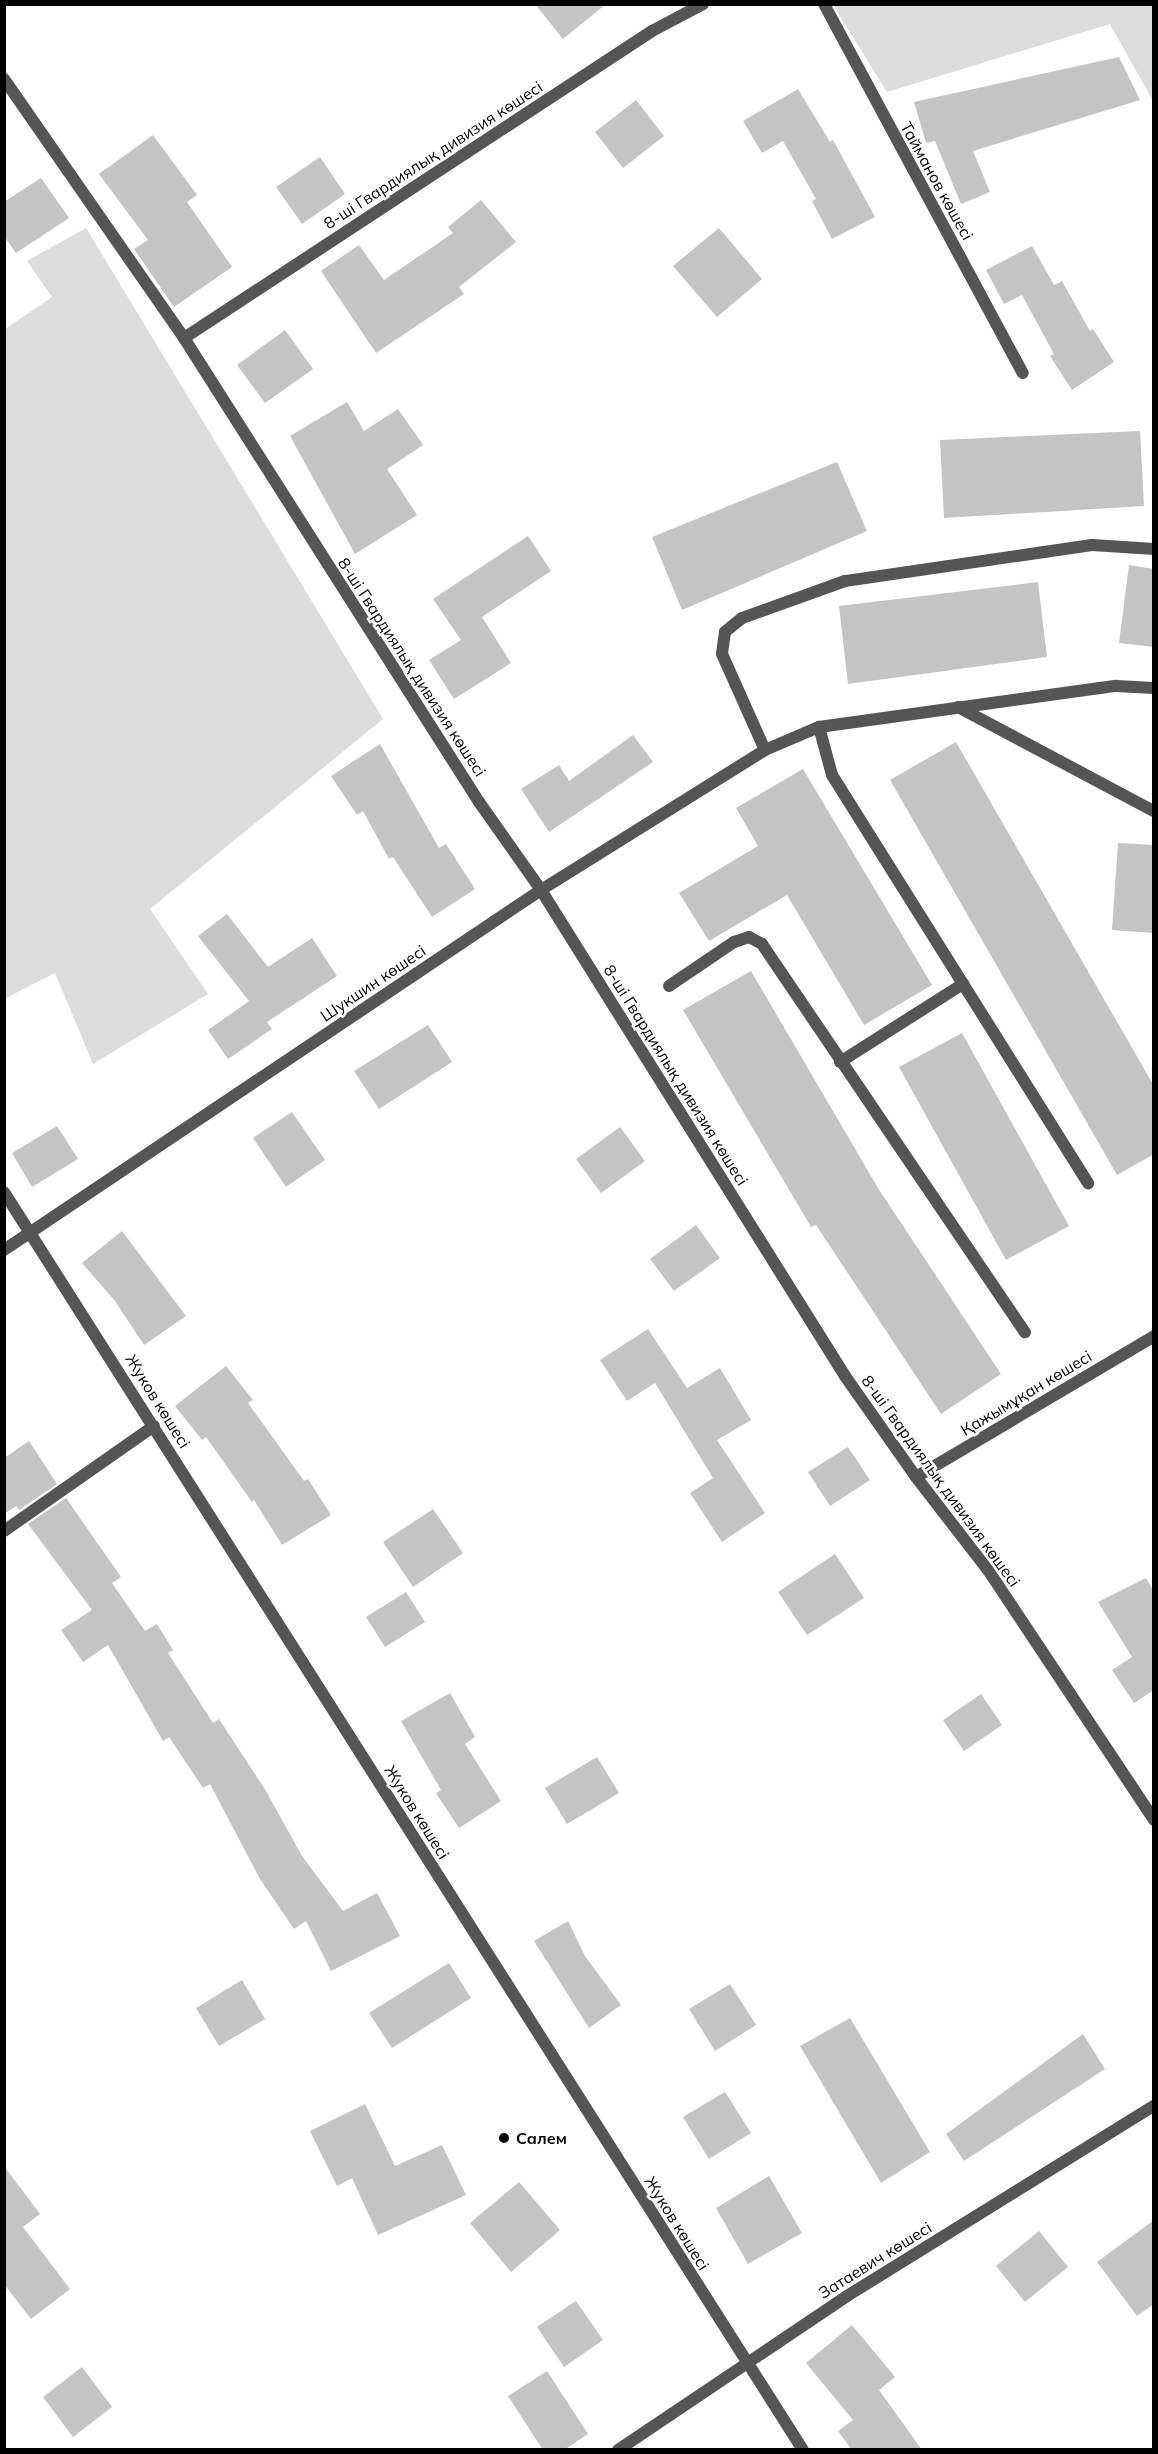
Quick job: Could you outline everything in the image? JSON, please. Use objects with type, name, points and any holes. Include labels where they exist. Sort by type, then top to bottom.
[{"type":"street","name":"8-ші Гвардиялық дивизия көшесі","points":[[184,338],[652,31],[703,4]]},
{"type":"street","name":"Тайманов көшесі","points":[[824,4],[1023,373]]},
{"type":"street","name":"8-ші Гвардиялық дивизия көшесі","points":[[4,79],[184,338],[466,782],[541,890],[845,1376],[915,1478],[988,1570],[1154,1820]]},
{"type":"street","points":[[765,750],[722,654],[725,632],[742,618],[845,581],[1092,545],[1154,549]]},
{"type":"street","name":"Шукшин көшесі","points":[[4,1250],[541,890],[765,750],[819,727],[1116,686],[1154,688]]},
{"type":"street","points":[[958,707],[1154,811]]},
{"type":"street","points":[[819,727],[831,775],[1088,1183]]},
{"type":"street","points":[[669,986],[734,942],[749,937],[762,944],[1025,1332]]},
{"type":"street","points":[[840,1062],[963,984]]},
{"type":"street","name":"Жуков көшесі","points":[[4,1192],[803,2450]]},
{"type":"street","name":"Қажымұқан көшесі","points":[[915,1478],[1154,1336]]},
{"type":"street","points":[[4,1531],[154,1426]]},
{"type":"street","name":"Затаевич көшесі","points":[[618,2450],[745,2362],[1154,2106]]},
{"type":"shaded area","points":[[833,5],[1153,5],[1153,101],[1110,24],[887,92]]},
{"type":"shaded area","points":[[86,228],[383,719],[150,909],[208,994],[93,1064],[55,973],[4,999],[5,329],[52,297],[27,261]]},
{"type":"building","points":[[535,4],[606,4],[563,39]]},
{"type":"building","points":[[1119,57],[1140,100],[973,151],[990,192],[961,204],[935,141],[926,143],[914,102]]},
{"type":"building","points":[[798,89],[830,142],[833,140],[875,217],[832,239],[812,201],[816,199],[783,141],[762,153],[743,121]]},
{"type":"building","points":[[636,100],[664,136],[623,168],[595,132]]},
{"type":"building","points":[[153,135],[197,195],[187,202],[232,267],[174,307],[134,249],[148,240],[99,174]]},
{"type":"building","points":[[320,157],[345,194],[302,224],[276,187]]},
{"type":"building","points":[[41,178],[69,218],[16,253],[4,236],[4,202]]},
{"type":"building","points":[[481,200],[516,242],[459,287],[464,294],[376,353],[321,271],[359,245],[384,280],[453,233],[448,227]]},
{"type":"building","points":[[719,228],[762,279],[717,317],[673,266]]},
{"type":"building","points":[[1032,246],[1054,285],[1062,281],[1090,331],[1093,329],[1114,362],[1072,390],[1050,356],[1054,354],[1022,295],[1004,304],[986,270]]},
{"type":"building","points":[[285,330],[313,369],[265,403],[237,365]]},
{"type":"building","points":[[347,402],[364,431],[398,409],[423,445],[387,469],[417,515],[355,554],[290,436]]},
{"type":"building","points":[[1140,431],[1144,506],[944,518],[940,440]]},
{"type":"building","points":[[837,462],[867,531],[682,610],[652,537]]},
{"type":"building","points":[[528,536],[551,571],[482,617],[511,663],[454,699],[429,660],[461,640],[433,599]]},
{"type":"building","points":[[1129,565],[1154,569],[1154,647],[1119,643]]},
{"type":"building","points":[[1038,582],[1047,657],[848,684],[839,606]]},
{"type":"building","points":[[633,735],[653,762],[549,832],[521,789],[559,765],[569,781]]},
{"type":"building","points":[[956,742],[1154,1086],[1154,1154],[1117,1175],[890,780]]},
{"type":"building","points":[[380,744],[439,848],[446,844],[475,889],[432,917],[393,857],[389,859],[363,811],[357,815],[331,776]]},
{"type":"building","points":[[803,769],[932,985],[864,1025],[787,895],[709,941],[679,893],[758,846],[736,808]]},
{"type":"building","points":[[1118,843],[1154,845],[1154,933],[1112,930]]},
{"type":"building","points":[[227,914],[268,967],[312,938],[337,976],[267,1022],[272,1029],[228,1059],[208,1030],[249,1001],[198,936]]},
{"type":"building","points":[[751,971],[878,1188],[1001,1374],[941,1414],[816,1225],[811,1227],[683,1010]]},
{"type":"building","points":[[428,1025],[452,1062],[379,1109],[354,1071]]},
{"type":"building","points":[[962,1033],[1069,1226],[1006,1260],[899,1067]]},
{"type":"building","points":[[292,1112],[325,1160],[286,1187],[253,1138]]},
{"type":"building","points":[[57,1126],[78,1159],[32,1187],[12,1153]]},
{"type":"building","points":[[620,1127],[645,1161],[601,1193],[576,1159]]},
{"type":"building","points":[[696,1225],[720,1258],[674,1291],[650,1259]]},
{"type":"building","points":[[122,1231],[186,1316],[144,1345],[115,1301],[82,1263]]},
{"type":"building","points":[[648,1329],[687,1388],[720,1368],[751,1420],[717,1440],[765,1513],[722,1542],[690,1493],[713,1478],[655,1383],[627,1401],[600,1360]]},
{"type":"building","points":[[226,1366],[253,1400],[248,1403],[304,1481],[308,1479],[331,1515],[282,1545],[254,1500],[252,1502],[206,1437],[202,1440],[175,1406]]},
{"type":"building","points":[[29,1441],[57,1484],[19,1510],[16,1506],[4,1514],[4,1458]]},
{"type":"building","points":[[848,1447],[870,1480],[830,1506],[808,1472]]},
{"type":"building","points":[[66,1498],[121,1577],[112,1583],[145,1631],[157,1624],[173,1650],[168,1653],[213,1723],[219,1719],[266,1791],[302,1856],[343,1911],[377,1893],[400,1936],[331,1971],[306,1921],[294,1929],[260,1879],[210,1784],[203,1788],[169,1737],[163,1741],[108,1645],[83,1662],[61,1630],[92,1610],[28,1524]]},
{"type":"building","points":[[433,1509],[463,1553],[413,1587],[383,1542]]},
{"type":"building","points":[[835,1554],[864,1598],[807,1635],[778,1592]]},
{"type":"building","points":[[1146,1578],[1154,1592],[1154,1690],[1134,1703],[1112,1670],[1132,1657],[1098,1602]]},
{"type":"building","points":[[406,1592],[425,1622],[385,1647],[366,1617]]},
{"type":"building","points":[[450,1693],[475,1737],[465,1744],[501,1801],[459,1828],[436,1793],[441,1790],[401,1721]]},
{"type":"building","points":[[981,1694],[1002,1725],[964,1751],[943,1720]]},
{"type":"building","points":[[597,1757],[619,1793],[567,1824],[545,1788]]},
{"type":"building","points":[[568,1921],[585,1956],[621,2005],[589,2028],[534,1941]]},
{"type":"building","points":[[449,1963],[471,1998],[392,2048],[369,2013]]},
{"type":"building","points":[[242,1980],[265,2019],[219,2046],[196,2008]]},
{"type":"building","points":[[730,1984],[756,2025],[715,2051],[689,2009]]},
{"type":"building","points":[[850,2018],[930,2152],[881,2183],[800,2046]]},
{"type":"building","points":[[1083,2034],[1105,2069],[964,2161],[946,2134]]},
{"type":"building","points":[[725,2092],[751,2133],[709,2159],[683,2117]]},
{"type":"building","points":[[365,2104],[395,2166],[442,2145],[466,2195],[378,2235],[352,2178],[337,2186],[310,2131]]},
{"type":"building","points":[[4,2166],[40,2214],[23,2227],[70,2289],[31,2319],[4,2284]]},
{"type":"building","points":[[769,2176],[802,2233],[748,2264],[716,2208]]},
{"type":"building","points":[[519,2182],[560,2230],[511,2272],[470,2223]]},
{"type":"building","points":[[1154,2220],[1154,2304],[1137,2316],[1097,2262]]},
{"type":"building","points":[[1039,2231],[1068,2267],[1025,2302],[996,2266]]},
{"type":"building","points":[[576,2301],[603,2340],[564,2367],[537,2327]]},
{"type":"building","points":[[852,2325],[895,2377],[879,2390],[922,2450],[852,2450],[838,2431],[853,2420],[806,2363]]},
{"type":"building","points":[[82,2367],[112,2407],[73,2437],[43,2397]]},
{"type":"building","points":[[547,2371],[588,2434],[564,2450],[543,2450],[508,2396]]},
{"type":"place","name":"Салем","points":[[504,2138]]}]
